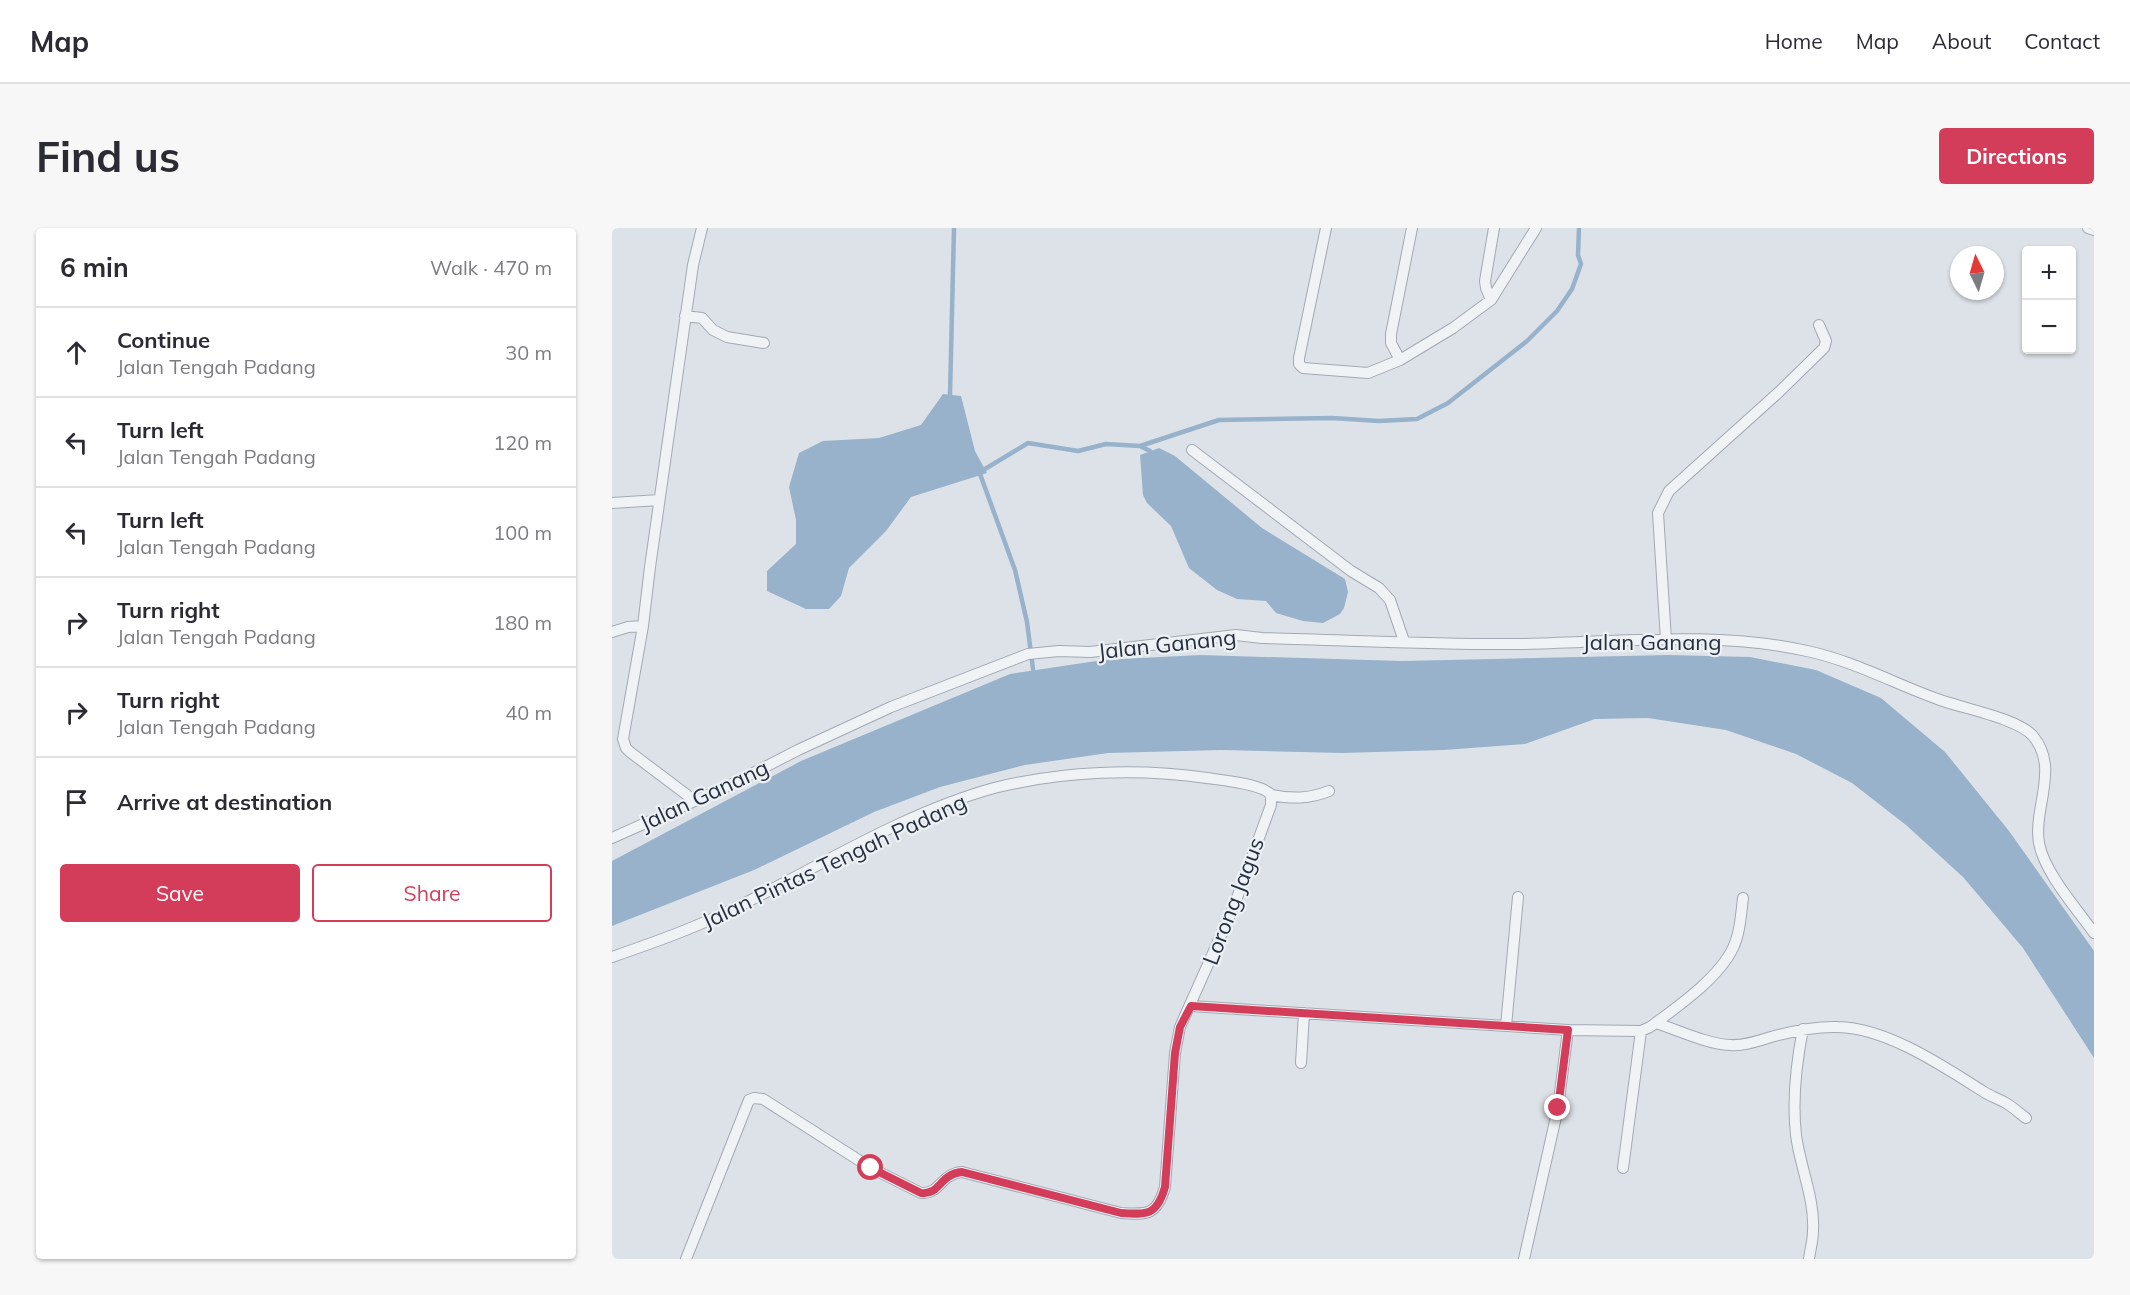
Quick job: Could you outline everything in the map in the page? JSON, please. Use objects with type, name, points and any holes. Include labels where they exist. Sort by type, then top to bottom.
[{"type":"street","points":[[695,801],[630,752],[624,744],[624,730],[643,626],[685,316],[693,265],[702,228]]},
{"type":"street","points":[[1326,228],[1299,363],[1303,368],[1368,373],[1400,360],[1453,328],[1491,300],[1536,228]]},
{"type":"street","points":[[1400,360],[1391,343],[1391,334],[1412,228]]},
{"type":"street","points":[[1491,300],[1485,281],[1494,228]]},
{"type":"street","points":[[2088,228],[2094,230]]},
{"type":"street","points":[[685,316],[702,318],[712,330],[727,337],[764,342]]},
{"type":"street","points":[[1666,640],[1658,513],[1669,491],[1779,392],[1824,348],[1826,341],[1819,325]]},
{"type":"street","points":[[1192,450],[1351,571],[1379,588],[1389,600],[1404,641]]},
{"type":"street","points":[[612,503],[659,500]]},
{"type":"street","points":[[612,632],[628,627],[643,626]]},
{"type":"street","name":"Jalan Ganang","points":[[612,838],[728,786],[798,750],[891,707],[1033,654],[1090,651],[1236,634],[1262,638],[1522,644],[1666,640],[1719,641],[1806,650],[1842,660],[1938,699],[2028,730],[2041,748],[2044,761],[2044,789],[2038,832],[2042,854],[2048,868],[2094,933]]},
{"type":"street","name":"Jalan Pintas Tengah Padang","points":[[612,957],[678,934],[738,907],[832,857],[921,815],[996,788],[1089,774],[1166,774],[1236,783],[1263,789],[1271,795],[1302,798],[1314,797],[1329,791]]},
{"type":"street","name":"Lorong Jagus","points":[[686,1259],[749,1100],[754,1098],[764,1099],[871,1168],[921,1193],[929,1194],[947,1176],[962,1172],[1121,1213],[1151,1212],[1162,1199],[1165,1187],[1175,1053],[1180,1027],[1234,906],[1270,805],[1271,795]]},
{"type":"street","points":[[1506,1026],[1518,897]]},
{"type":"street","points":[[1191,1006],[1568,1030],[1641,1031],[1656,1023],[1697,990],[1726,960],[1734,947],[1739,931],[1743,898]]},
{"type":"street","points":[[1301,1064],[1304,1013]]},
{"type":"street","points":[[1656,1023],[1731,1045],[1745,1044],[1803,1029],[1842,1027],[1866,1031],[1902,1045],[1953,1072],[2006,1103],[2026,1118]]},
{"type":"street","points":[[1803,1029],[1796,1073],[1794,1114],[1796,1138],[1812,1216],[1813,1232],[1809,1259]]},
{"type":"street","points":[[1524,1259],[1558,1108],[1568,1030]]},
{"type":"street","points":[[1623,1168],[1641,1031]]},
{"type":"water","points":[[943,394],[961,396],[975,451],[987,473],[911,497],[886,531],[849,568],[841,596],[829,609],[806,609],[767,591],[767,571],[796,544],[796,520],[789,487],[799,453],[823,441],[879,438],[921,425]]},
{"type":"water","points":[[1159,448],[1175,456],[1262,528],[1345,579],[1348,592],[1340,614],[1323,623],[1303,621],[1276,613],[1266,601],[1237,599],[1217,590],[1189,568],[1171,526],[1147,503],[1143,495],[1140,455]]},
{"type":"water","points":[[1200,655],[1402,661],[1669,655],[1750,657],[1816,670],[1881,698],[1945,752],[2009,831],[2094,951],[2094,1058],[2023,948],[1963,877],[1906,825],[1852,783],[1796,754],[1726,730],[1648,718],[1595,719],[1525,744],[1444,750],[1342,753],[1221,750],[1108,753],[1025,765],[940,787],[874,812],[754,870],[612,926],[612,861],[801,761],[1010,674],[1103,660]]},
{"type":"waterway","points":[[950,395],[954,228]]},
{"type":"waterway","points":[[1140,446],[1219,420],[1332,418],[1379,421],[1417,419],[1448,403],[1527,341],[1557,311],[1572,289],[1581,264],[1578,255],[1579,228]]},
{"type":"waterway","points":[[985,469],[1028,443],[1078,451],[1106,444],[1140,446],[1150,451]]},
{"type":"waterway","points":[[980,474],[1015,570],[1027,622],[1033,669]]},
{"type":"route","points":[[871,1168],[921,1193],[929,1194],[947,1176],[962,1172],[1121,1213],[1151,1212],[1162,1199],[1165,1187],[1175,1053],[1180,1027],[1191,1006],[1568,1030],[1558,1108]]}]
